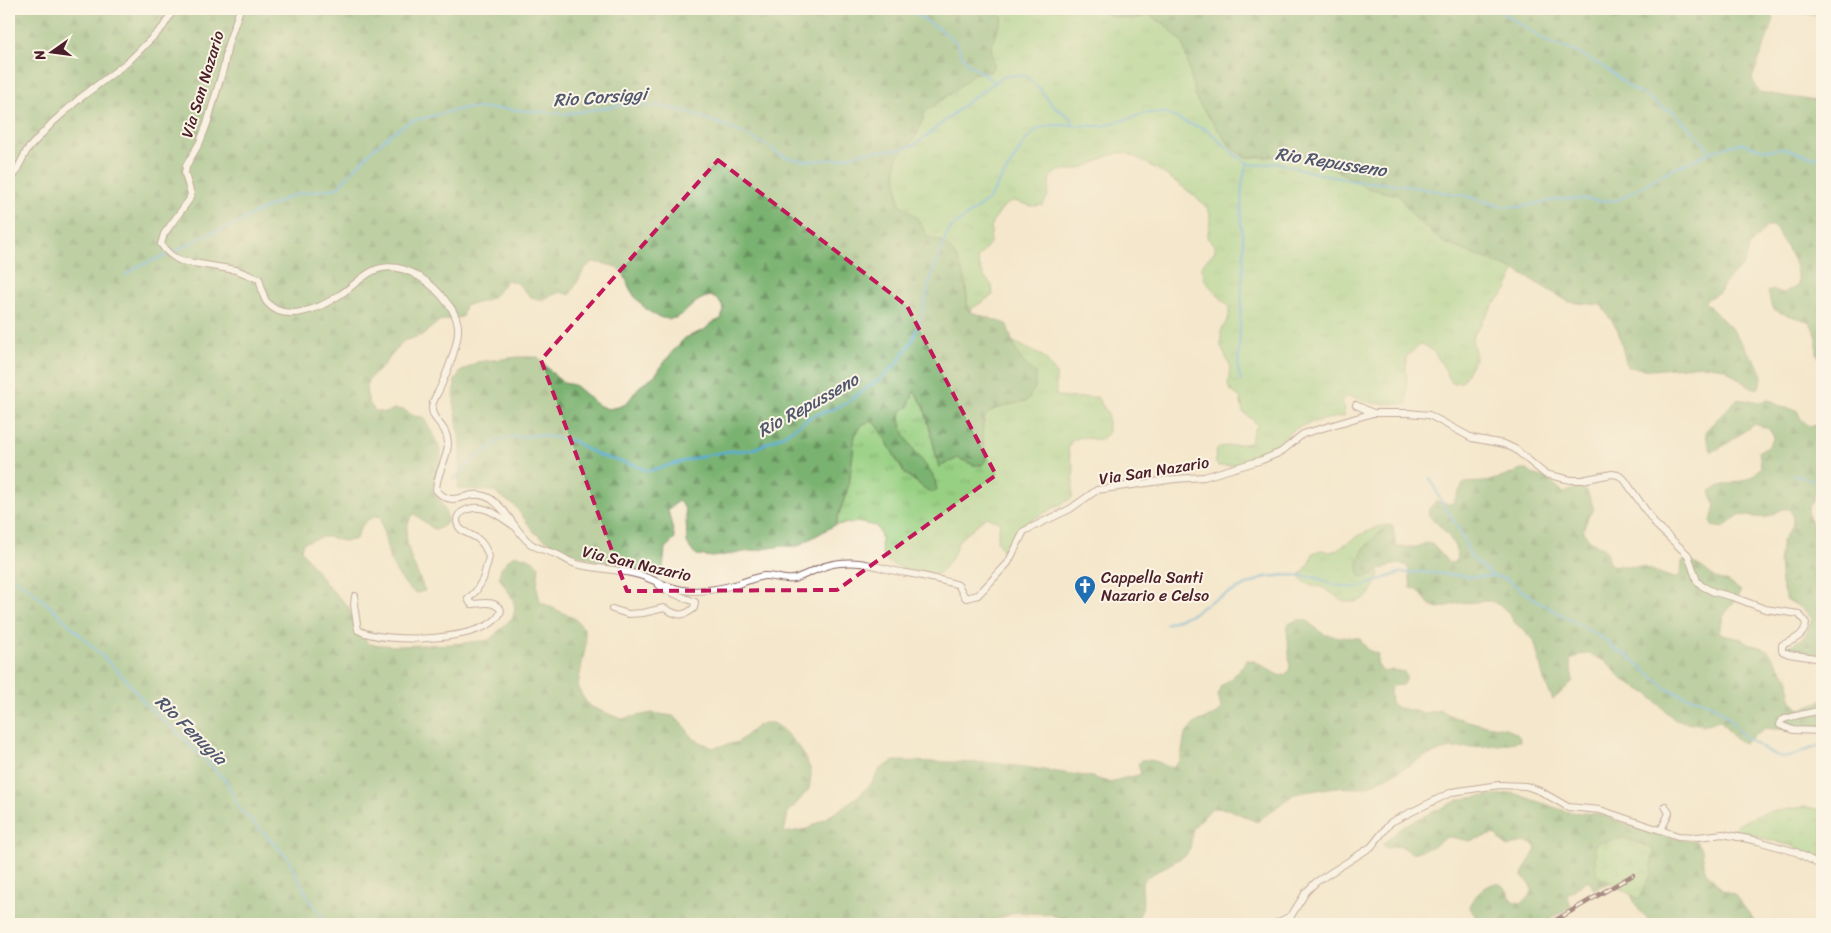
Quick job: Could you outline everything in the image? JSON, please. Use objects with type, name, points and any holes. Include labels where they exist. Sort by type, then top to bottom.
[{"type":"street","points":[[9,185],[27,150],[52,122],[79,98],[129,61],[163,27],[174,9]]},
{"type":"street","name":"Via San Nazario","points":[[240,9],[228,44],[224,66],[207,124],[200,142],[186,166],[185,174],[191,194],[190,200],[164,234],[161,244],[163,248],[173,258],[181,261],[236,270],[259,279],[265,299],[273,308],[282,313],[307,311],[327,302],[339,296],[368,274],[381,268],[396,267],[416,274],[425,280],[435,288],[450,306],[458,329],[450,365],[432,408],[432,414],[446,430],[448,442],[447,451],[436,482],[436,490],[443,498],[448,499],[483,495],[499,505],[507,513],[532,545],[574,563],[638,575],[681,590],[702,592],[762,576],[779,577],[789,580],[795,579],[821,567],[839,562],[863,563],[942,582],[952,582],[958,586],[966,598],[978,595],[1008,563],[1024,531],[1070,509],[1097,490],[1175,479],[1204,478],[1262,460],[1281,452],[1303,434],[1373,414],[1408,413],[1429,415],[1472,438],[1504,444],[1515,449],[1545,474],[1572,480],[1582,480],[1603,474],[1618,475],[1624,479],[1656,525],[1688,555],[1697,581],[1702,586],[1714,592],[1765,609],[1799,614],[1806,622],[1803,633],[1782,645],[1782,651],[1789,654],[1822,659]]},
{"type":"street","points":[[1356,405],[1373,414]]},
{"type":"street","points":[[355,596],[354,605],[358,630],[363,633],[399,638],[442,637],[459,636],[484,626],[497,618],[501,610],[498,606],[489,603],[471,604],[468,599],[476,591],[486,573],[489,557],[479,540],[459,526],[457,518],[465,510],[480,507],[488,509],[518,529]]},
{"type":"street","points":[[612,609],[628,614],[664,608],[677,615],[688,614],[694,608],[695,602],[665,590],[654,582]]},
{"type":"street","points":[[1822,710],[1782,720],[1780,725],[1793,730],[1822,731]]},
{"type":"street","points":[[1274,924],[1290,916],[1306,892],[1316,882],[1371,847],[1391,822],[1452,792],[1499,785],[1526,786],[1540,791],[1568,807],[1600,810],[1678,836],[1698,837],[1722,834],[1758,841],[1796,852],[1822,866]]},
{"type":"street","points":[[1661,830],[1669,813],[1665,806]]},
{"type":"highlighted area","points":[[718,160],[907,306],[996,475],[837,590],[627,591],[541,360]]},
{"type":"green space","points":[[9,9],[994,9],[1003,18],[991,45],[994,66],[990,72],[974,73],[957,89],[925,112],[917,135],[897,157],[896,172],[899,203],[917,218],[928,237],[938,240],[950,249],[960,265],[968,311],[1007,324],[1020,357],[1036,373],[1035,388],[1027,401],[991,411],[986,416],[982,432],[986,460],[982,465],[974,465],[958,458],[939,467],[924,406],[914,391],[908,407],[901,411],[900,420],[910,445],[934,478],[937,490],[931,493],[904,473],[879,427],[871,421],[863,424],[855,435],[849,485],[835,525],[796,547],[782,546],[713,557],[697,555],[691,550],[687,542],[686,515],[684,507],[678,501],[668,510],[675,539],[665,548],[663,569],[647,572],[607,565],[556,547],[534,532],[515,506],[492,491],[458,489],[461,450],[454,401],[455,380],[460,372],[477,362],[518,357],[538,357],[556,377],[564,383],[574,385],[598,405],[608,409],[618,407],[626,404],[639,387],[655,375],[685,338],[704,330],[712,323],[721,319],[724,310],[719,301],[711,296],[699,300],[680,316],[668,319],[662,318],[649,311],[638,301],[619,269],[593,262],[585,268],[570,295],[560,292],[541,300],[531,297],[517,283],[507,280],[498,292],[485,301],[465,305],[462,317],[439,321],[423,335],[403,341],[383,366],[368,380],[366,390],[369,403],[375,411],[385,413],[394,409],[404,410],[414,416],[424,417],[441,454],[432,490],[443,505],[447,523],[435,530],[414,514],[409,522],[407,542],[409,552],[425,591],[417,593],[409,589],[390,561],[380,516],[367,520],[356,539],[341,541],[324,537],[303,543],[301,550],[327,585],[348,606],[355,627],[369,644],[396,646],[453,644],[489,640],[513,617],[515,608],[513,599],[499,577],[501,568],[512,556],[530,559],[539,566],[537,587],[540,602],[574,618],[584,628],[586,643],[578,685],[581,694],[589,706],[621,719],[653,713],[673,716],[684,725],[692,738],[713,748],[738,742],[757,726],[764,723],[772,723],[780,727],[800,748],[810,768],[809,789],[788,813],[784,833],[807,829],[838,811],[871,784],[880,769],[894,761],[996,763],[1092,777],[1111,783],[1141,774],[1138,764],[1142,760],[1154,761],[1172,768],[1180,761],[1185,735],[1195,723],[1219,713],[1221,708],[1218,697],[1220,687],[1236,674],[1247,660],[1260,664],[1278,675],[1287,673],[1290,667],[1287,629],[1289,624],[1302,619],[1327,635],[1359,638],[1368,650],[1378,654],[1377,664],[1383,672],[1393,670],[1404,672],[1406,681],[1402,685],[1392,686],[1390,691],[1391,702],[1395,707],[1424,713],[1440,710],[1454,717],[1479,724],[1506,728],[1517,734],[1520,741],[1499,745],[1447,749],[1423,757],[1403,769],[1361,788],[1335,787],[1294,794],[1257,822],[1228,809],[1212,808],[1193,828],[1190,849],[1186,855],[1147,877],[1142,883],[1142,907],[1136,919],[1080,924],[1048,914],[1017,912],[982,924],[9,924]]},
{"type":"green space","points":[[994,9],[1100,9],[1110,15],[1123,18],[1137,18],[1148,15],[1165,24],[1183,44],[1197,101],[1231,147],[1244,157],[1313,156],[1366,188],[1398,195],[1416,219],[1445,243],[1515,270],[1507,290],[1493,305],[1472,338],[1476,357],[1462,382],[1452,383],[1436,355],[1421,344],[1406,357],[1407,404],[1373,403],[1349,396],[1341,400],[1345,409],[1344,416],[1317,421],[1292,431],[1266,455],[1234,465],[1218,466],[1215,462],[1216,451],[1219,447],[1250,443],[1254,429],[1258,425],[1243,412],[1240,397],[1231,391],[1228,386],[1230,365],[1221,347],[1221,331],[1229,317],[1229,307],[1205,281],[1201,266],[1215,251],[1215,246],[1207,238],[1210,214],[1204,205],[1170,178],[1143,161],[1125,153],[1113,154],[1084,167],[1054,174],[1050,177],[1048,196],[1043,205],[1032,206],[1013,201],[1004,206],[992,222],[990,243],[977,259],[984,277],[992,285],[993,295],[968,311],[966,283],[943,242],[928,237],[917,218],[899,203],[896,172],[897,157],[917,135],[925,112],[957,89],[974,73],[989,72],[991,45],[1003,18]]},
{"type":"green space","points":[[1100,9],[1765,9],[1774,19],[1752,79],[1759,92],[1822,102],[1822,364],[1817,353],[1817,337],[1810,322],[1772,308],[1768,292],[1772,289],[1782,293],[1796,287],[1799,282],[1794,262],[1787,247],[1777,230],[1772,226],[1767,226],[1750,245],[1744,264],[1725,282],[1721,291],[1704,301],[1732,329],[1761,370],[1762,379],[1758,389],[1748,386],[1724,368],[1703,365],[1653,370],[1627,367],[1618,330],[1601,305],[1569,302],[1515,270],[1445,243],[1416,219],[1398,195],[1366,188],[1313,156],[1245,157],[1231,147],[1197,101],[1183,44],[1165,24],[1148,15],[1137,18],[1123,18],[1110,15]]},
{"type":"green space","points":[[1765,9],[1822,9],[1822,16],[1802,13],[1779,13]]},
{"type":"green space","points":[[1012,341],[1044,357],[1056,374],[1056,395],[1065,398],[1097,397],[1108,414],[1108,433],[1101,440],[1080,437],[1071,441],[1068,450],[1074,469],[1072,498],[1024,524],[1007,549],[1002,550],[997,541],[1000,522],[986,517],[959,540],[952,558],[939,574],[906,569],[890,563],[882,552],[881,536],[876,526],[856,522],[835,525],[849,485],[855,435],[863,424],[871,421],[879,427],[904,473],[931,493],[933,476],[910,446],[900,420],[901,411],[908,407],[914,391],[924,406],[939,467],[958,458],[974,465],[986,460],[982,431],[985,417],[990,411],[1005,406],[1036,373],[1027,367],[1021,359]]},
{"type":"green space","points":[[1737,399],[1757,402],[1772,401],[1781,407],[1797,410],[1801,419],[1809,426],[1822,425],[1822,493],[1818,491],[1815,493],[1812,504],[1808,507],[1809,517],[1822,543],[1822,655],[1785,649],[1805,636],[1812,619],[1804,610],[1786,599],[1781,584],[1779,562],[1782,541],[1793,524],[1792,513],[1788,509],[1782,509],[1765,518],[1739,515],[1723,528],[1712,526],[1711,521],[1715,506],[1710,491],[1723,485],[1749,478],[1755,473],[1761,467],[1759,451],[1768,446],[1774,437],[1768,428],[1754,424],[1726,444],[1711,451],[1706,430]]},
{"type":"green space","points":[[1521,470],[1528,470],[1532,474],[1547,478],[1564,493],[1578,487],[1587,491],[1594,509],[1588,517],[1583,531],[1591,541],[1606,551],[1611,565],[1643,567],[1673,578],[1678,577],[1681,573],[1682,562],[1687,559],[1703,568],[1715,578],[1729,582],[1741,591],[1723,617],[1719,632],[1722,635],[1743,639],[1752,645],[1767,649],[1789,677],[1790,696],[1801,709],[1822,700],[1822,728],[1765,728],[1744,743],[1735,739],[1721,721],[1702,725],[1675,720],[1648,694],[1621,678],[1608,663],[1589,654],[1579,655],[1570,661],[1573,681],[1553,700],[1544,680],[1534,640],[1514,622],[1509,613],[1501,606],[1491,601],[1459,603],[1439,608],[1430,605],[1417,589],[1411,588],[1407,566],[1397,564],[1365,577],[1360,576],[1358,568],[1361,554],[1370,541],[1387,525],[1393,526],[1396,547],[1416,547],[1426,543],[1432,544],[1449,563],[1456,562],[1455,547],[1449,537],[1429,516],[1429,508],[1436,501],[1453,503],[1463,484],[1493,480]]},
{"type":"green space","points":[[1387,525],[1364,548],[1365,577],[1379,572],[1372,591],[1362,600],[1349,602],[1342,600],[1325,589],[1303,582],[1301,579],[1300,575],[1310,563],[1313,553],[1321,550],[1331,552],[1358,536],[1377,527]]},
{"type":"green space","points":[[1513,793],[1568,812],[1598,814],[1677,839],[1696,841],[1702,850],[1705,871],[1722,889],[1734,894],[1757,924],[1653,924],[1641,913],[1623,877],[1594,889],[1588,880],[1567,895],[1571,907],[1541,924],[1480,924],[1469,906],[1479,893],[1489,885],[1500,884],[1508,892],[1512,901],[1522,903],[1531,893],[1532,887],[1530,883],[1522,877],[1536,849],[1533,844],[1523,842],[1507,847],[1494,834],[1470,841],[1450,837],[1445,838],[1432,847],[1412,853],[1401,846],[1386,848],[1383,844],[1403,826],[1461,799]]},
{"type":"green space","points":[[1806,807],[1822,810],[1822,859],[1793,846],[1732,830],[1748,819],[1757,816]]},
{"type":"green space","points":[[1624,838],[1653,849],[1651,875],[1639,899],[1596,875],[1595,844]]},
{"type":"waterway","points":[[909,9],[952,39],[967,62],[995,83]]},
{"type":"waterway","points":[[1496,9],[1548,42],[1579,53],[1613,73],[1631,88],[1661,107],[1672,111],[1711,152]]},
{"type":"waterway","name":"Rio Corsiggi","points":[[172,253],[206,235],[234,225],[297,194],[337,188],[372,150],[392,133],[411,121],[465,108],[507,109],[565,114],[624,105],[659,106],[688,112],[731,128],[770,147],[777,153],[792,159],[809,161],[840,159],[864,152],[903,149],[914,145],[975,96],[1003,77],[1015,75],[1026,76],[1041,90],[1053,106],[1071,118],[1072,125]]},
{"type":"waterway","name":"Rio Repusseno","points":[[454,479],[489,448],[499,441],[513,437],[540,435],[574,441],[603,457],[637,466],[648,471],[707,455],[752,450],[782,436],[812,416],[846,403],[885,375],[898,362],[912,341],[920,322],[929,284],[946,236],[951,228],[988,200],[1026,140],[1039,128],[1054,125],[1104,126],[1147,113],[1167,113],[1184,122],[1206,129],[1237,156],[1247,163],[1254,165],[1279,163],[1354,181],[1395,184],[1466,196],[1499,206],[1518,207],[1562,199],[1618,200],[1667,172],[1711,152],[1740,143],[1761,149],[1783,148],[1811,157],[1822,156]]},
{"type":"waterway","points":[[1241,381],[1238,369],[1244,246],[1241,209],[1242,184],[1247,163]]},
{"type":"waterway","name":"Rio Corsiggi","points":[[125,275],[139,266],[167,255]]},
{"type":"waterway","points":[[1794,475],[1822,482]]},
{"type":"waterway","points":[[1430,478],[1441,501],[1460,531],[1471,557],[1493,576],[1506,579],[1534,599],[1604,639],[1617,651],[1627,655],[1667,689],[1686,697],[1699,699],[1720,710],[1742,735],[1770,753],[1782,757],[1790,756],[1822,745]]},
{"type":"waterway","points":[[1166,624],[1194,613],[1211,601],[1265,577],[1304,576],[1318,578],[1333,585],[1357,588],[1399,573],[1421,572],[1476,577],[1493,576]]},
{"type":"waterway","name":"Rio Fenugia","points":[[9,576],[26,586],[53,609],[123,676],[147,706],[180,735],[226,781],[239,808],[288,858],[309,899],[328,924]]},
{"type":"waterway","points":[[959,924],[983,921],[990,924]]},
{"type":"railway","points":[[1549,924],[1633,875]]},
{"type":"place","name":"Cappella Santi Nazario e Celso","points":[[1085,605]]}]
